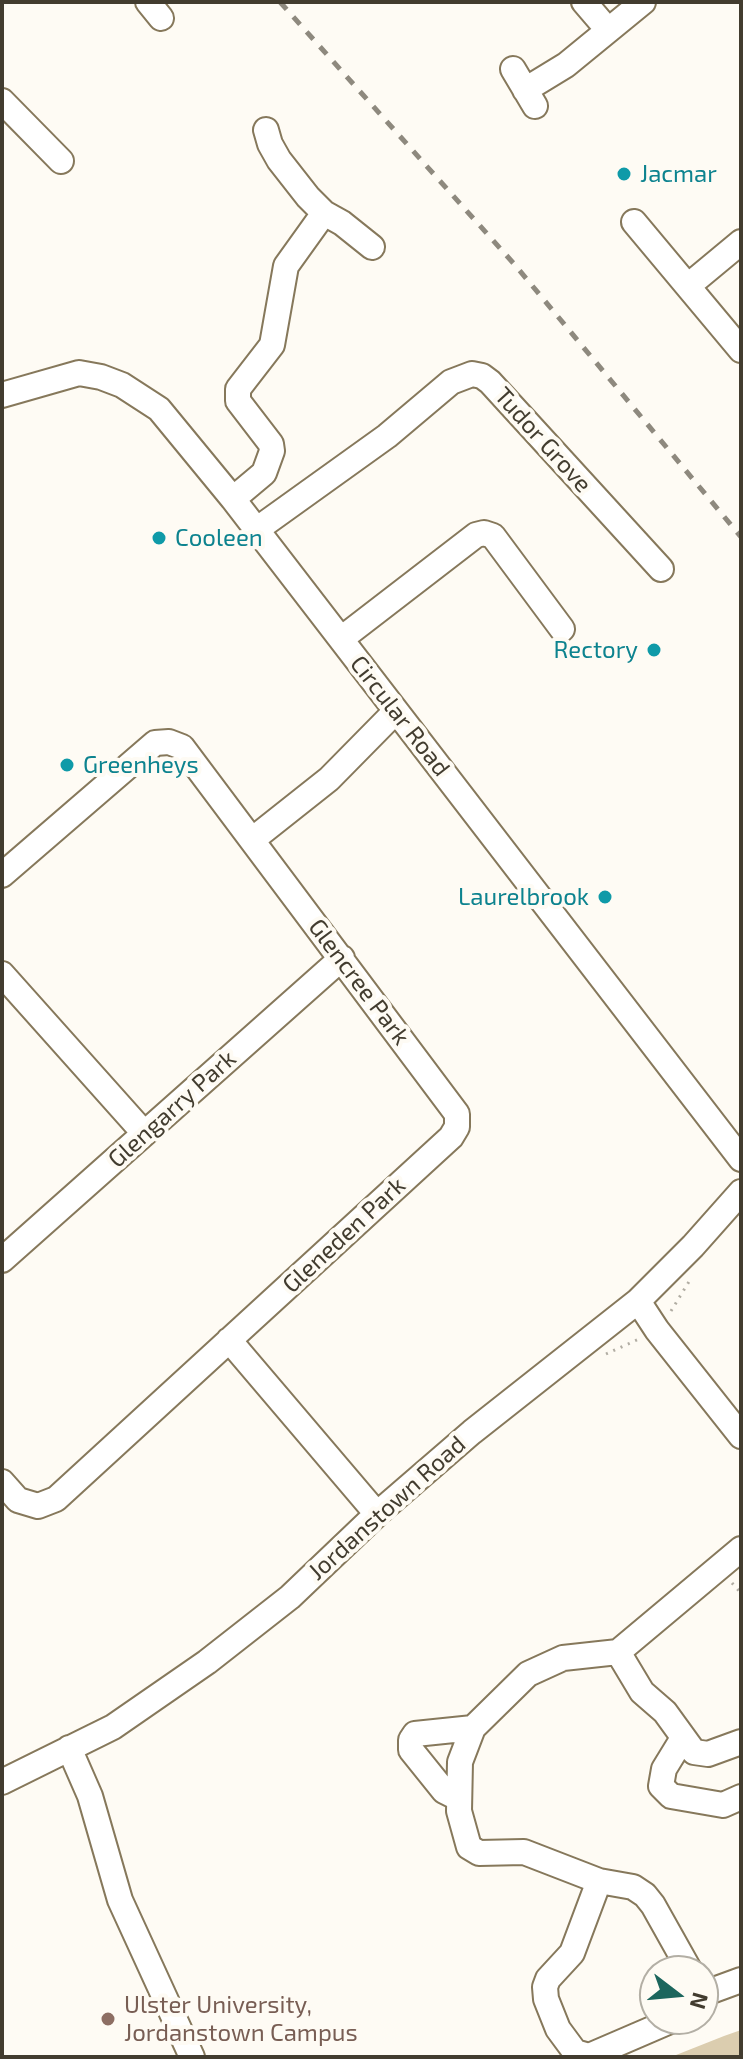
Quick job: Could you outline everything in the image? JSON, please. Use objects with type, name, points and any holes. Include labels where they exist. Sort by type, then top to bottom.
[{"type":"street","points":[[584,2],[608,30]]},
{"type":"street","points":[[524,88],[566,65],[643,2]]},
{"type":"street","points":[[2,101],[61,161]]},
{"type":"street","points":[[266,130],[279,160],[324,213],[372,247]]},
{"type":"street","points":[[233,499],[264,473],[272,451],[271,444],[238,401],[238,389],[272,345],[286,266],[324,213]]},
{"type":"street","points":[[634,222],[741,350]]},
{"type":"street","points":[[688,286],[741,242]]},
{"type":"street","name":"Circular Road","points":[[2,395],[79,373],[122,385],[159,409],[233,499],[741,1159]]},
{"type":"street","name":"Tudor Grove","points":[[256,530],[387,436],[451,382],[472,374],[490,382],[661,569]]},
{"type":"street","points":[[341,639],[476,535],[484,533],[493,536],[562,629]]},
{"type":"street","points":[[252,840],[329,779],[396,711]]},
{"type":"street","name":"Glencree Park","points":[[2,875],[155,743],[169,742],[182,747],[457,1114],[457,1127]]},
{"type":"street","name":"Glengarry Park","points":[[2,1260],[342,958]]},
{"type":"street","points":[[2,974],[144,1133]]},
{"type":"street","name":"Gleneden Park","points":[[2,1482],[18,1500],[38,1506],[56,1499],[451,1137],[457,1127]]},
{"type":"street","name":"Jordanstown Road","points":[[2,1782],[113,1727],[207,1662],[290,1597],[377,1514],[472,1432],[638,1301],[741,1192]]},
{"type":"street","points":[[638,1301],[657,1330],[741,1436]]},
{"type":"street","points":[[229,1340],[377,1514]]},
{"type":"street","points":[[681,1955],[645,1895],[633,1887],[599,1881],[524,1852],[479,1853],[469,1847],[458,1798],[460,1762],[473,1728],[528,1674],[563,1658],[618,1652],[736,1563]]},
{"type":"street","points":[[618,1652],[642,1692],[665,1712],[694,1752],[708,1754],[741,1742]]},
{"type":"street","points":[[458,1798],[444,1791],[411,1750],[411,1740],[415,1734],[473,1728]]},
{"type":"street","points":[[683,1738],[664,1769],[661,1786],[671,1796],[723,1805],[741,1797]]},
{"type":"street","points":[[69,1748],[90,1796],[120,1900],[192,2057]]},
{"type":"street","points":[[599,1881],[572,1953],[548,1979],[546,1999],[558,2029],[575,2052],[589,2056],[639,2034]]},
{"type":"street","points":[[719,1988],[741,1980]]},
{"type":"shaded area","points":[[741,2030],[741,2057],[671,2057],[724,2036]]},
{"type":"railway","points":[[280,2],[515,265],[741,537]]},
{"type":"place","name":"Jacmar","points":[[624,174]]},
{"type":"place","name":"Cooleen","points":[[159,538]]},
{"type":"place","name":"Rectory","points":[[654,650]]},
{"type":"place","name":"Greenheys","points":[[67,765]]},
{"type":"place","name":"Laurelbrook","points":[[605,897]]},
{"type":"place","name":"Ulster University, Jordanstown Campus","points":[[108,2019]]}]
